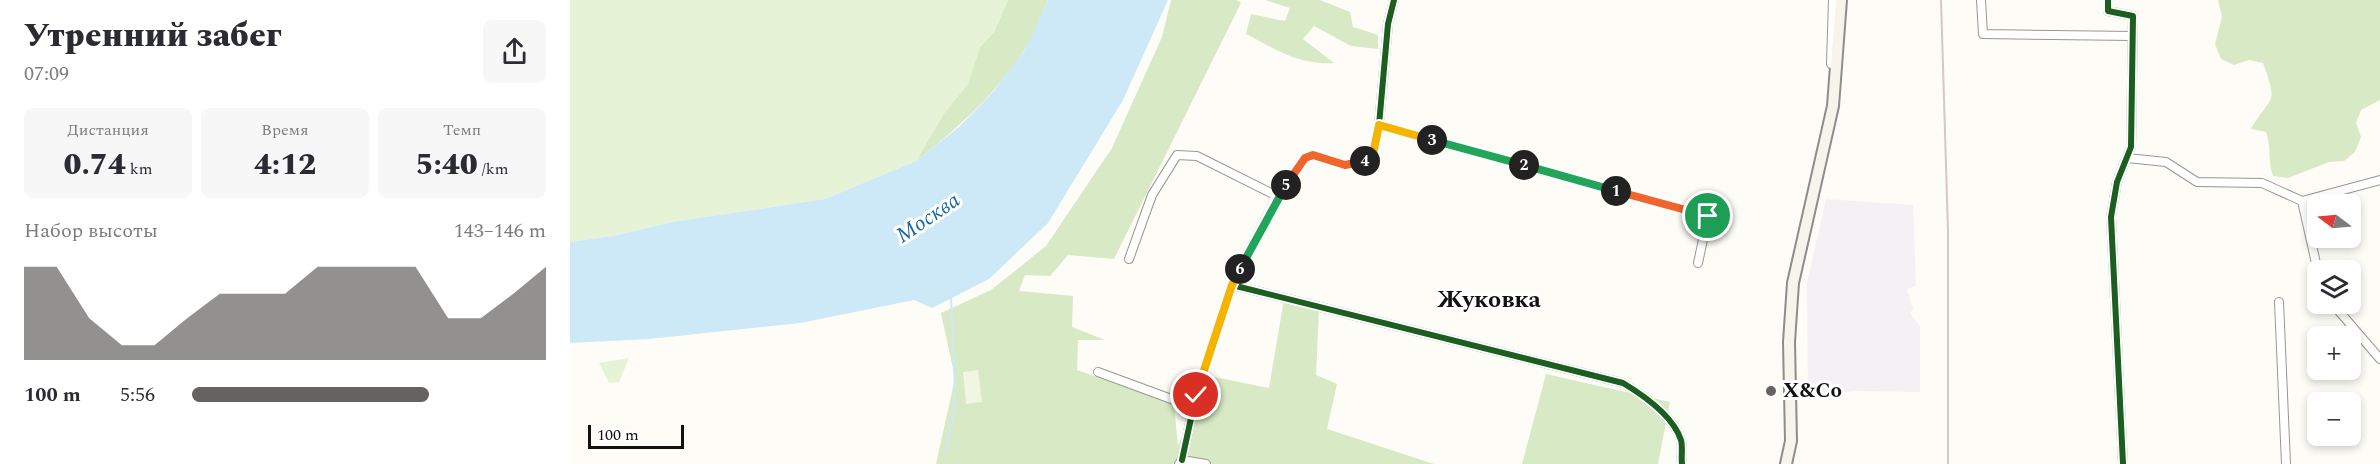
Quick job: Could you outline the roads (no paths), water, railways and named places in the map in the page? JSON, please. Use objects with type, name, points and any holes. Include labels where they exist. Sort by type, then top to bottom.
[{"type":"main road","points":[[1786,464],[1791,441],[1789,342],[1793,283],[1838,72],[1841,0]]},
{"type":"street","points":[[1206,464],[1180,462],[1193,407],[1232,285],[1277,196],[1305,158],[1313,155],[1345,165],[1366,161],[1373,154],[1379,125],[1388,24],[1394,0]]},
{"type":"street","points":[[1828,127],[1833,0]]},
{"type":"street","points":[[1981,0],[1983,34],[2133,36]]},
{"type":"street","points":[[2108,0],[2108,11],[2133,16],[2131,147],[2117,182],[2111,217],[2123,464]]},
{"type":"street","points":[[1379,125],[1708,216],[1698,263]]},
{"type":"street","points":[[1129,259],[1152,195],[1177,155],[1197,156],[1277,196]]},
{"type":"street","points":[[2127,158],[2166,162],[2197,182],[2262,183],[2302,201],[2380,180]]},
{"type":"street","points":[[2302,201],[2315,260]]},
{"type":"street","points":[[1232,285],[1623,383],[1642,394],[1671,423],[1681,440],[1682,464]]},
{"type":"street","points":[[2279,302],[2286,464]]},
{"type":"street","points":[[2341,314],[2380,359]]},
{"type":"street","points":[[1098,372],[1193,407]]},
{"type":"street","points":[[1791,441],[1793,464]]},
{"type":"water","name":"Москва","points":[[1048,0],[1168,0],[1123,100],[1048,223],[989,279],[932,308],[914,300],[800,323],[649,339],[570,343],[570,242],[613,236],[672,222],[825,199],[916,161],[959,127],[994,91],[1025,50]]},
{"type":"waterway","points":[[945,452],[953,418],[955,391],[951,297]]},
{"type":"railway","points":[[1941,0],[1948,231],[1948,464]]},
{"type":"place","name":"X&Co","points":[[1771,391]]},
{"type":"district","name":"Жуковка","points":[[1489,300]]}]
